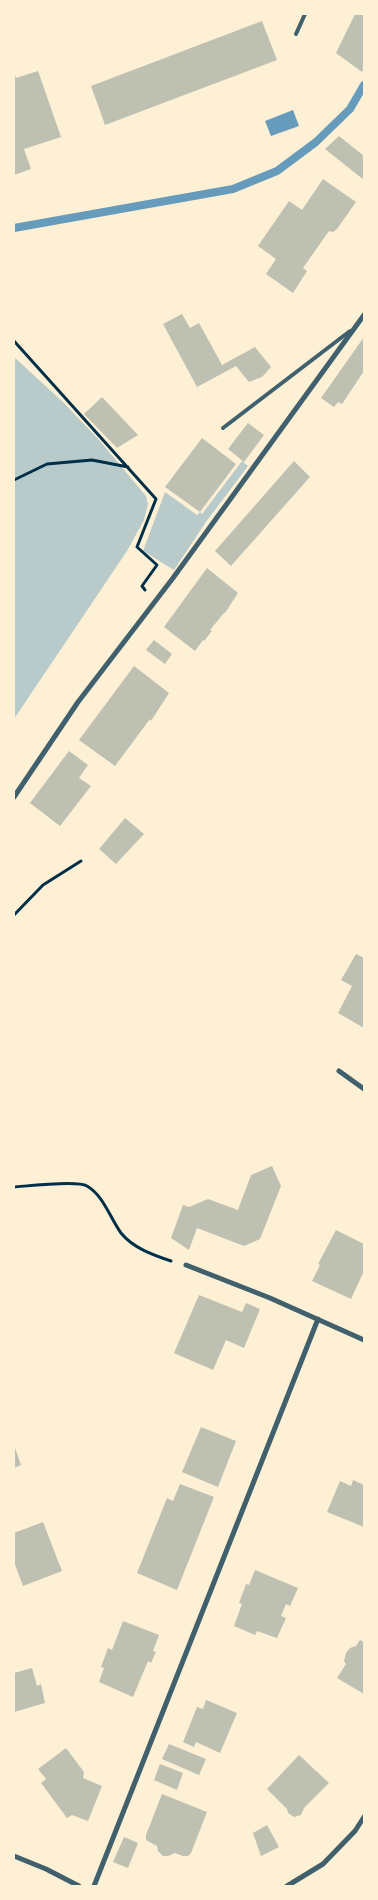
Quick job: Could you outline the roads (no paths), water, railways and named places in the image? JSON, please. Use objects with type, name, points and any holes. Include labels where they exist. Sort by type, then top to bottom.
[{"type":"street","points":[[14,797],[78,702],[196,547],[364,314]]},
{"type":"street","points":[[339,1071],[364,1089]]},
{"type":"street","points":[[186,1265],[265,1296],[364,1340]]},
{"type":"street","points":[[94,1886],[318,1319]]},
{"type":"street","points":[[288,1886],[323,1864],[355,1831],[364,1817]]},
{"type":"street","points":[[14,1856],[46,1868],[79,1886]]},
{"type":"lane","points":[[296,34],[305,14]]},
{"type":"lane","points":[[223,428],[354,328]]},
{"type":"water","points":[[293,110],[299,126],[271,136],[265,121]]},
{"type":"waterway","points":[[14,228],[233,189],[277,171],[316,142],[350,109],[364,85]]}]
